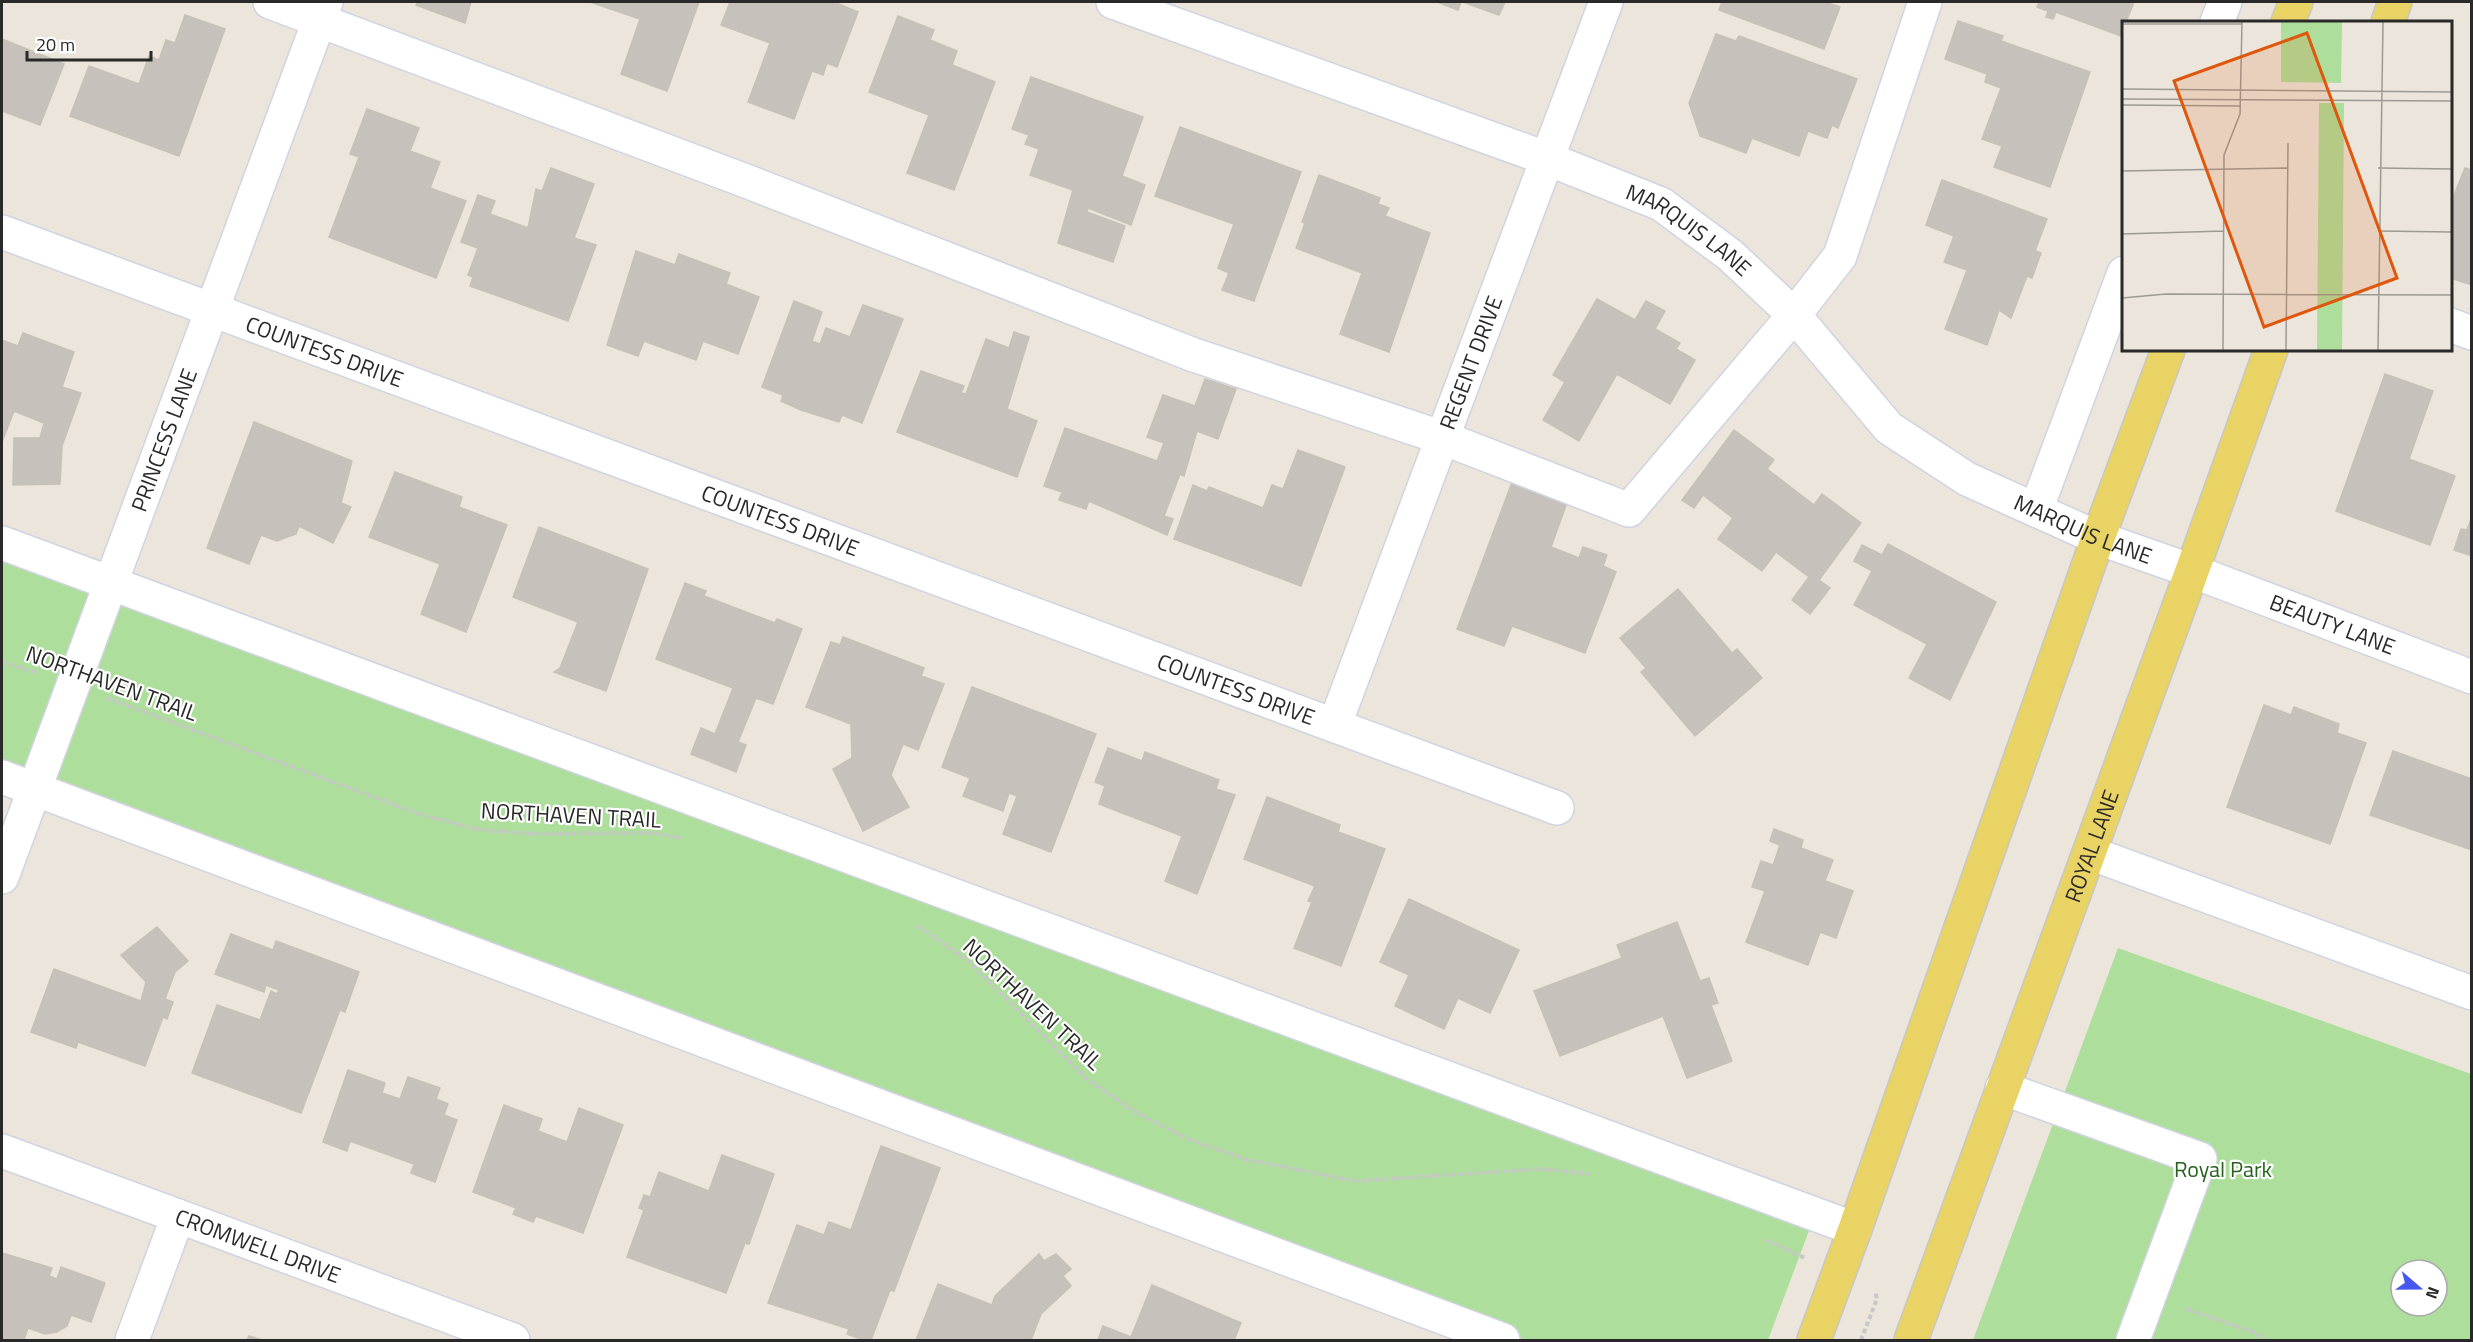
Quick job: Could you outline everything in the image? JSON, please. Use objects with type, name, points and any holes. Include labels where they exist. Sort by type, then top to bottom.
[{"type":"main road","points":[[2288,21],[2296,2]]},
{"type":"main road","points":[[2388,21],[2395,2]]},
{"type":"main road","points":[[1814,1341],[2098,538],[2168,351]]},
{"type":"main road","name":"ROYAL LANE","points":[[1911,1341],[2271,351]]},
{"type":"street","points":[[270,2],[323,11],[746,181],[1194,355],[1443,438],[1629,510],[1794,315],[1840,256],[1925,2]]},
{"type":"street","name":"MARQUIS LANE","points":[[1113,2],[1548,159],[1661,204],[1730,255],[1794,315],[1889,428],[1967,479],[2098,538],[2192,571]]},
{"type":"street","name":"REGENT DRIVE","points":[[1335,724],[1606,2]]},
{"type":"street","points":[[2217,21],[2225,2]]},
{"type":"street","name":"PRINCESS LANE","points":[[2,878],[323,11]]},
{"type":"street","name":"COUNTESS DRIVE","points":[[2,232],[1557,808]]},
{"type":"street","points":[[2036,510],[2122,278]]},
{"type":"street","points":[[2452,325],[2472,333]]},
{"type":"street","points":[[2,543],[1855,1229]]},
{"type":"street","name":"BEAUTY LANE","points":[[2192,571],[2472,677]]},
{"type":"street","points":[[2,777],[1503,1341]]},
{"type":"street","points":[[2090,853],[2472,993]]},
{"type":"street","points":[[2002,1088],[2200,1159],[2133,1341]]},
{"type":"street","name":"CROMWELL DRIVE","points":[[2,1151],[178,1216],[474,1334],[513,1341]]},
{"type":"street","points":[[132,1341],[178,1216]]},
{"type":"path","name":"NORTHAVEN TRAIL","points":[[2,662],[72,685],[422,815],[481,830],[536,834],[650,833],[690,839]]},
{"type":"path","name":"NORTHAVEN TRAIL","points":[[914,923],[967,960],[1088,1080],[1136,1112],[1188,1139],[1244,1160],[1355,1181],[1541,1168],[1597,1175]]},
{"type":"path","points":[[1762,1237],[1804,1258]]},
{"type":"path","points":[[2149,1297],[2253,1332],[2266,1341]]},
{"type":"green space","points":[[2,546],[1813,1220],[1768,1340],[1469,1340],[2,795]]},
{"type":"green space","name":"Royal Park","points":[[2118,948],[2471,1074],[2471,1340],[1973,1340]]},
{"type":"building","points":[[418,2],[471,2],[465,23],[416,5]]},
{"type":"building","points":[[590,2],[699,2],[667,91],[621,74],[640,19]]},
{"type":"building","points":[[730,2],[837,2],[858,12],[837,67],[827,63],[823,75],[812,71],[794,119],[748,102],[770,43],[721,25]]},
{"type":"building","points":[[1437,2],[1461,2],[1458,10]]},
{"type":"building","points":[[1463,2],[1505,2],[1499,15]]},
{"type":"building","points":[[1722,2],[1825,2],[1840,7],[1824,49],[1719,10]]},
{"type":"building","points":[[2039,2],[2134,2],[2126,21],[2122,21],[2121,36],[2056,12],[2053,19],[2046,17],[2048,11],[2037,7]]},
{"type":"building","points":[[185,15],[225,29],[179,156],[70,116],[89,66],[139,84],[149,56],[159,60],[166,40],[175,43]]},
{"type":"building","points":[[898,16],[934,30],[930,40],[957,51],[952,65],[995,82],[954,190],[907,173],[929,115],[869,92]]},
{"type":"building","points":[[1958,21],[2003,36],[2001,41],[2090,72],[2050,187],[1994,167],[2002,146],[1982,139],[2001,88],[1985,82],[1987,74],[1945,59]]},
{"type":"building","points":[[1716,34],[1736,41],[1739,36],[1857,79],[1838,128],[1832,125],[1827,138],[1808,131],[1799,156],[1752,138],[1746,153],[1700,136],[1689,103]]},
{"type":"building","points":[[2,39],[64,64],[40,125],[2,111]]},
{"type":"building","points":[[1031,77],[1143,117],[1122,176],[1145,185],[1131,225],[1088,208],[1087,212],[1125,226],[1113,262],[1058,243],[1073,190],[1030,175],[1039,149],[1025,144],[1029,135],[1012,129]]},
{"type":"building","points":[[367,109],[419,128],[410,151],[440,162],[430,188],[466,201],[436,278],[329,237],[359,157],[350,154]]},
{"type":"building","points":[[1180,127],[1301,172],[1254,301],[1222,290],[1229,273],[1218,268],[1234,224],[1155,196]]},
{"type":"building","points":[[551,168],[594,184],[574,238],[596,245],[568,321],[470,286],[473,277],[468,275],[478,248],[461,242],[478,195],[495,201],[490,214],[528,228],[536,189],[542,191]]},
{"type":"building","points":[[2465,168],[2472,170],[2472,285],[2452,279],[2452,200]]},
{"type":"building","points":[[1319,175],[1380,198],[1378,204],[1389,208],[1385,216],[1430,233],[1389,352],[1340,334],[1362,273],[1296,248],[1305,223],[1302,222]]},
{"type":"building","points":[[1942,180],[2047,219],[2035,251],[2041,253],[2032,278],[2027,276],[2011,318],[1999,310],[1987,345],[1945,329],[1967,270],[1944,262],[1954,236],[1926,225]]},
{"type":"building","points":[[636,251],[675,265],[679,254],[730,273],[726,284],[759,297],[738,354],[703,341],[696,360],[644,341],[638,356],[607,345]]},
{"type":"building","points":[[1597,299],[1635,320],[1646,301],[1665,311],[1655,329],[1680,343],[1676,349],[1695,360],[1670,404],[1617,374],[1579,441],[1543,420],[1565,382],[1553,375]]},
{"type":"building","points":[[794,301],[822,312],[812,341],[820,344],[826,328],[850,337],[863,305],[903,319],[862,423],[842,415],[839,422],[801,410],[781,401],[783,395],[762,387]]},
{"type":"building","points":[[1014,332],[1029,337],[1007,409],[1037,421],[1017,477],[897,432],[921,371],[964,386],[961,393],[966,394],[986,339],[1009,348]]},
{"type":"building","points":[[23,333],[74,352],[62,387],[81,393],[62,446],[60,484],[13,485],[14,438],[40,438],[44,423],[14,411],[2,442],[2,340],[18,346]]},
{"type":"building","points":[[2385,374],[2433,391],[2409,459],[2455,476],[2430,545],[2336,511]]},
{"type":"building","points":[[1205,379],[1236,389],[1218,439],[1197,431],[1184,476],[1180,474],[1164,516],[1173,519],[1167,535],[1089,501],[1086,509],[1059,500],[1062,492],[1044,486],[1065,428],[1157,461],[1164,443],[1147,437],[1163,395],[1195,406]]},
{"type":"building","points":[[254,422],[352,461],[341,503],[351,507],[333,543],[299,526],[296,534],[277,541],[261,535],[249,564],[207,548]]},
{"type":"building","points":[[1734,430],[1774,460],[1767,469],[1814,505],[1822,494],[1861,523],[1819,580],[1830,588],[1810,614],[1792,600],[1809,577],[1776,552],[1762,571],[1718,539],[1733,518],[1703,495],[1694,508],[1682,500]]},
{"type":"building","points":[[1298,450],[1345,467],[1301,586],[1174,539],[1193,485],[1207,491],[1209,487],[1263,508],[1272,485],[1283,489]]},
{"type":"building","points":[[395,472],[462,497],[459,507],[507,525],[466,632],[421,614],[440,564],[369,537]]},
{"type":"building","points":[[1514,477],[1569,497],[1551,547],[1579,558],[1583,547],[1607,555],[1603,566],[1616,572],[1585,653],[1512,626],[1504,646],[1457,629]]},
{"type":"building","points":[[2472,516],[2472,556],[2454,550],[2461,529],[2467,530]]},
{"type":"building","points":[[539,527],[648,569],[606,691],[554,672],[560,668],[578,622],[513,597]]},
{"type":"building","points":[[1888,544],[1996,602],[1950,700],[1909,678],[1927,644],[1854,605],[1872,571],[1854,561],[1862,545],[1882,555]]},
{"type":"building","points":[[685,583],[706,591],[704,596],[775,623],[777,619],[802,629],[773,704],[756,698],[738,742],[746,745],[736,772],[691,754],[701,728],[715,734],[733,688],[656,659]]},
{"type":"building","points":[[1678,589],[1732,653],[1737,649],[1762,678],[1695,736],[1641,672],[1646,668],[1620,638]]},
{"type":"building","points":[[843,637],[924,668],[921,676],[944,684],[918,750],[903,744],[891,775],[909,807],[863,831],[833,769],[852,758],[851,724],[806,707],[831,642],[840,645]]},
{"type":"building","points":[[972,687],[1096,734],[1051,852],[1003,834],[1017,796],[1009,793],[1003,811],[963,796],[970,778],[942,767]]},
{"type":"building","points":[[2264,705],[2291,715],[2294,707],[2339,724],[2337,733],[2366,743],[2330,844],[2227,807]]},
{"type":"building","points":[[1108,748],[1142,761],[1145,752],[1219,780],[1216,789],[1235,795],[1197,894],[1165,881],[1182,836],[1099,804],[1105,786],[1095,782]]},
{"type":"building","points":[[2393,751],[2472,779],[2472,850],[2370,815]]},
{"type":"building","points":[[1267,797],[1340,825],[1338,832],[1385,849],[1341,966],[1294,948],[1312,902],[1308,901],[1315,886],[1244,859]]},
{"type":"building","points":[[1774,829],[1803,840],[1801,848],[1833,860],[1825,881],[1853,891],[1836,938],[1820,932],[1808,965],[1746,942],[1765,891],[1752,887],[1761,861],[1773,865],[1780,845],[1770,841]]},
{"type":"building","points":[[1409,899],[1519,950],[1490,1013],[1458,998],[1444,1029],[1395,1006],[1409,975],[1380,962]]},
{"type":"building","points":[[1677,922],[1700,981],[1709,978],[1718,1003],[1711,1005],[1732,1061],[1687,1078],[1663,1016],[1560,1056],[1534,991],[1622,958],[1617,945]]},
{"type":"building","points":[[157,927],[188,961],[175,972],[165,999],[173,1002],[167,1019],[163,1017],[145,1066],[78,1042],[76,1048],[31,1032],[54,969],[141,1001],[146,982],[121,955]]},
{"type":"building","points":[[231,934],[273,950],[276,941],[359,972],[345,1012],[340,1010],[301,1113],[192,1073],[217,1005],[260,1020],[271,991],[277,994],[279,990],[266,985],[264,992],[215,974]]},
{"type":"building","points":[[348,1070],[385,1083],[382,1093],[400,1099],[408,1077],[440,1088],[436,1099],[448,1104],[444,1115],[457,1120],[435,1182],[411,1173],[414,1164],[350,1141],[347,1151],[323,1142]]},
{"type":"building","points":[[504,1105],[542,1119],[538,1131],[567,1142],[579,1108],[623,1125],[583,1233],[536,1216],[533,1222],[513,1214],[516,1208],[473,1192]]},
{"type":"building","points":[[881,1146],[940,1168],[894,1291],[890,1290],[871,1340],[864,1340],[847,1334],[849,1329],[768,1303],[797,1225],[824,1235],[829,1222],[851,1230]]},
{"type":"building","points":[[722,1155],[774,1174],[749,1244],[745,1243],[726,1293],[627,1257],[644,1210],[639,1208],[644,1195],[650,1197],[659,1172],[709,1191]]},
{"type":"building","points":[[2,1253],[52,1268],[49,1276],[57,1279],[61,1267],[105,1283],[91,1322],[71,1315],[67,1326],[57,1332],[45,1334],[28,1328],[24,1340],[2,1340]]},
{"type":"building","points":[[1039,1254],[1044,1261],[1056,1254],[1071,1269],[1063,1276],[1071,1286],[1041,1314],[1031,1340],[916,1340],[938,1284],[992,1305],[995,1296]]},
{"type":"building","points":[[1152,1285],[1241,1323],[1234,1340],[1098,1340],[1103,1326],[1131,1337]]},
{"type":"building","points":[[249,1336],[262,1340],[247,1340]]}]
